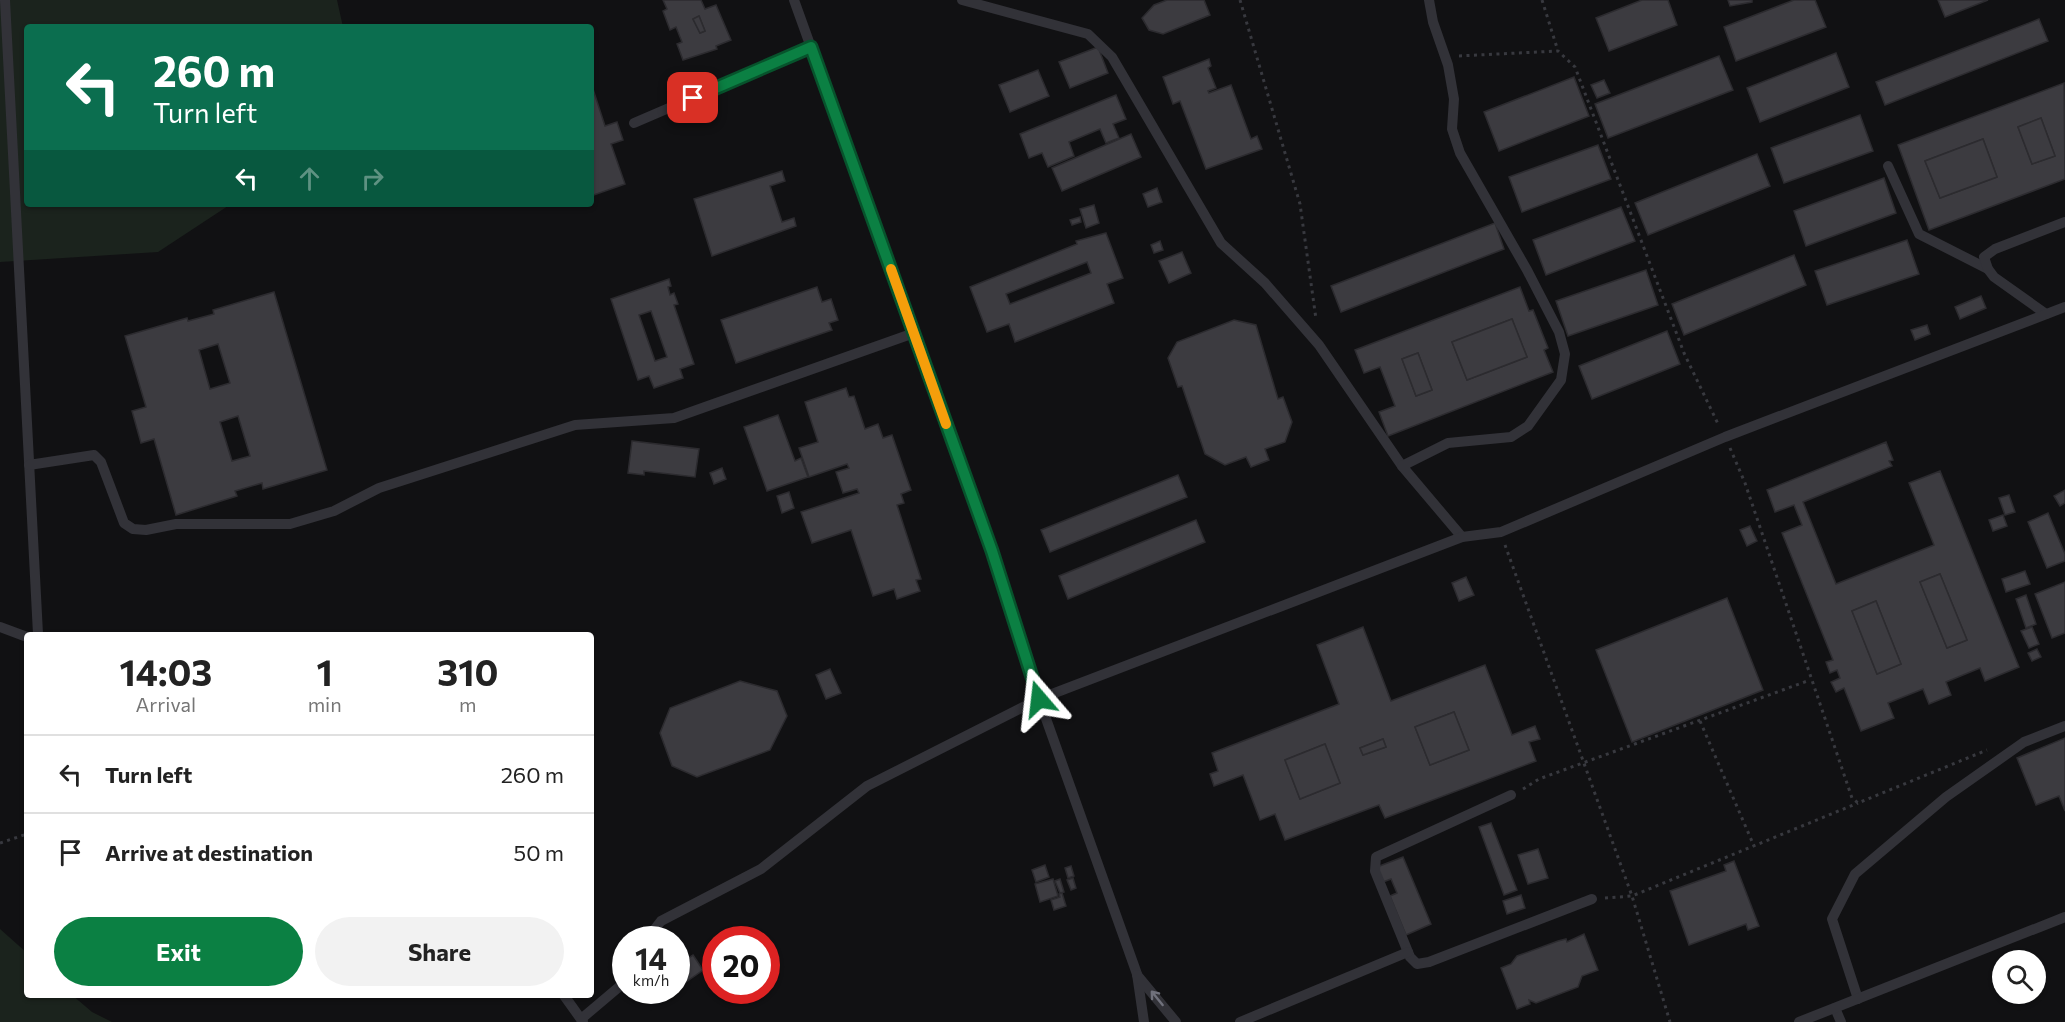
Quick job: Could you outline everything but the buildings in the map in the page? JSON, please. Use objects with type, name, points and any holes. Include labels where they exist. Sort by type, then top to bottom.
[{"type":"lane","points":[[5,0],[38,632]]},
{"type":"lane","points":[[794,0],[992,551],[1039,699],[1137,974],[1144,1022]]},
{"type":"lane","points":[[962,0],[1088,34],[1112,57],[1221,243],[1265,283],[1319,345],[1402,466],[1462,537]]},
{"type":"lane","points":[[1402,466],[1448,443],[1511,437],[1528,426],[1561,380],[1565,354],[1558,332],[1527,270],[1460,153],[1452,129],[1454,99],[1429,0]]},
{"type":"lane","points":[[634,123],[811,47]]},
{"type":"lane","points":[[1888,166],[1919,234],[1988,269]]},
{"type":"lane","points":[[2046,314],[1994,277],[1984,257],[1995,249],[2065,222]]},
{"type":"lane","points":[[657,926],[661,921],[761,869],[867,786],[1039,699],[1462,537],[1501,532],[1725,437],[2065,307]]},
{"type":"lane","points":[[29,465],[94,455],[101,462],[124,523],[133,529],[146,530],[176,524],[290,524],[334,511],[379,488],[575,425],[674,417],[914,333]]},
{"type":"lane","points":[[0,627],[24,636]]},
{"type":"lane","points":[[1858,999],[1832,919],[1855,874],[1969,778],[2024,742],[2065,726]]},
{"type":"lane","points":[[1511,795],[1376,857],[1375,871],[1408,952],[1417,964],[1429,962],[1592,899]]},
{"type":"lane","points":[[1799,1022],[2065,916]]},
{"type":"lane","points":[[1240,1022],[1408,952]]},
{"type":"lane","points":[[1137,974],[1176,1022]]},
{"type":"lane","points":[[566,998],[582,1020],[612,993]]},
{"type":"lane","points":[[1835,1008],[1841,1022]]},
{"type":"path","points":[[1240,0],[1300,204],[1319,345]]},
{"type":"path","points":[[1542,0],[1558,51],[1575,67],[1684,353],[1745,483],[1810,680],[1852,798],[1858,803]]},
{"type":"path","points":[[1445,57],[1558,51]]},
{"type":"path","points":[[1501,532],[1632,896],[1670,1022]]},
{"type":"path","points":[[1511,795],[1539,779],[1586,764],[1810,680]]},
{"type":"path","points":[[1700,721],[1754,846]]},
{"type":"path","points":[[1592,899],[1632,896],[1989,750]]},
{"type":"path","points":[[0,843],[24,835]]},
{"type":"shaded area","points":[[0,0],[337,0],[342,24],[24,24],[24,207],[226,207],[158,252],[0,262]]},
{"type":"shaded area","points":[[0,929],[24,950],[24,998],[76,998],[92,1012],[112,1022],[0,1022]]},
{"type":"slow traffic","points":[[891,269],[946,424]]},
{"type":"route","points":[[693,98],[811,47],[992,551],[1039,699]]}]
